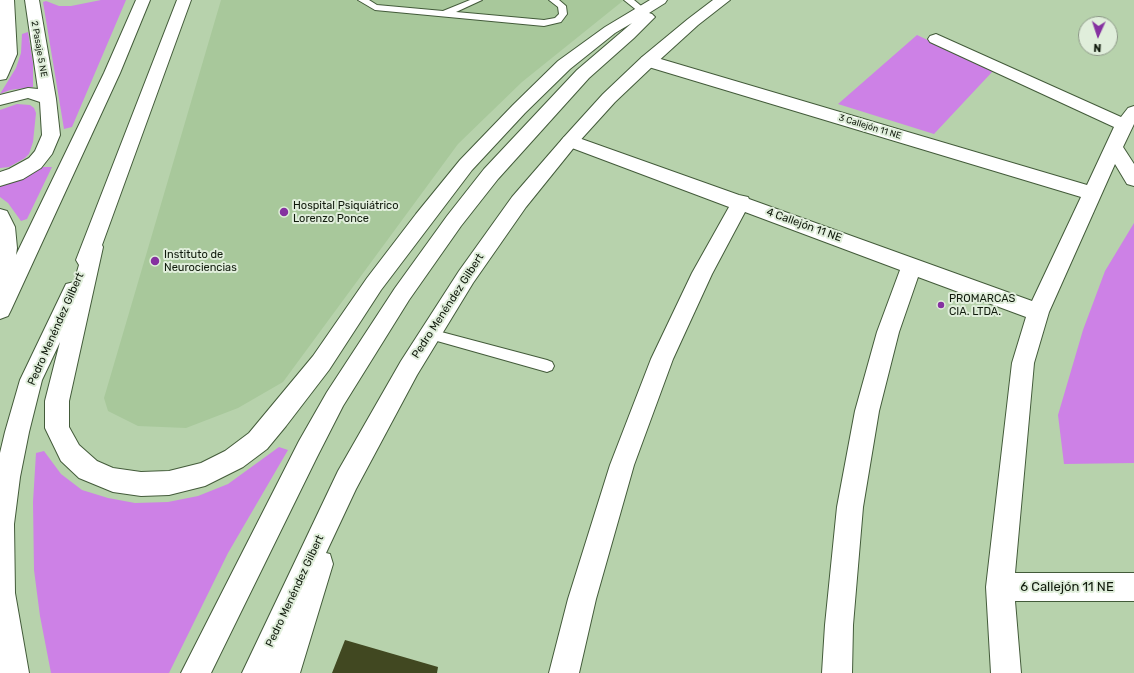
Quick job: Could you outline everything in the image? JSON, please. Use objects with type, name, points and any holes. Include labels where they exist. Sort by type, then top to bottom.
[{"type":"main road","points":[[0,75],[9,54],[7,0]]},
{"type":"main road","name":"2 Pasaje 5 NE","points":[[0,179],[26,169],[43,154],[51,135],[48,99],[32,0]]},
{"type":"main road","points":[[0,310],[112,73],[143,0]]},
{"type":"main road","points":[[93,247],[57,400],[57,428],[70,453],[88,470],[113,480],[140,484],[170,483],[205,474],[234,459],[258,441],[278,418],[321,363],[374,284],[423,219],[466,166],[519,109],[564,65],[610,30],[635,5],[661,0]]},
{"type":"main road","points":[[196,673],[311,442],[335,399],[402,294],[454,221],[491,174],[583,74],[630,35],[661,0]]},
{"type":"main road","name":"Pedro Menéndez Gilbert","points":[[257,673],[347,480],[409,368],[466,277],[519,202],[570,140],[609,98],[648,61],[693,22],[723,0]]},
{"type":"main road","name":"Pedro Menéndez Gilbert","points":[[14,673],[1,593],[1,524],[7,477],[16,432],[31,380],[93,247],[183,1]]},
{"type":"main road","points":[[936,39],[1129,119],[1121,145],[1093,194],[1038,312],[1023,363],[1000,587],[1006,673]]},
{"type":"main road","name":"3 Callejón 11 NE","points":[[648,61],[1093,194]]},
{"type":"main road","points":[[0,100],[18,94],[28,93],[38,94],[48,99]]},
{"type":"main road","name":"4 Callejón 11 NE","points":[[570,140],[1038,312]]},
{"type":"main road","points":[[1121,145],[1134,179]]},
{"type":"main road","points":[[564,673],[582,599],[622,465],[662,358],[702,273],[741,202]]},
{"type":"main road","points":[[0,216],[5,227],[7,248],[0,291]]},
{"type":"main road","points":[[838,673],[839,625],[850,507],[867,411],[888,332],[912,265]]},
{"type":"main road","points":[[285,673],[347,480]]},
{"type":"main road","name":"6 Callejón 11 NE","points":[[1000,587],[1134,587]]},
{"type":"lane","points":[[362,0],[375,7],[549,23],[561,18],[563,14],[562,6],[553,0]]},
{"type":"lane","points":[[444,14],[478,0]]},
{"type":"lane","points":[[430,334],[547,366]]},
{"type":"shaded area","points":[[101,0],[126,0],[72,127],[64,129],[43,2],[46,1],[59,6],[71,6]]},
{"type":"shaded area","name":"Hospital Psiquiátrico Lorenzo Ponce","points":[[221,0],[624,0],[522,82],[458,144],[283,382],[238,408],[186,428],[138,426],[108,411],[104,398]]},
{"type":"shaded area","points":[[28,32],[33,63],[33,87],[10,90],[0,94],[16,68],[21,53],[22,34]]},
{"type":"shaded area","points":[[917,35],[993,71],[934,134],[838,104]]},
{"type":"shaded area","points":[[17,104],[30,105],[34,108],[36,113],[33,142],[29,154],[25,158],[9,167],[0,168],[0,110]]},
{"type":"shaded area","points":[[39,167],[52,167],[27,219],[21,221],[8,203],[0,197],[0,185]]},
{"type":"shaded area","points":[[1134,223],[1134,463],[1064,464],[1058,415],[1083,330],[1105,271]]},
{"type":"shaded area","points":[[279,447],[288,450],[228,553],[169,673],[51,673],[40,616],[34,570],[33,502],[36,453],[44,451],[61,474],[82,490],[108,498],[135,503],[168,502],[198,496],[228,484]]},
{"type":"building","points":[[345,640],[438,667],[437,673],[332,673]]},
{"type":"place","name":"Hospital Psiquiátrico Lorenzo Ponce","points":[[284,212]]},
{"type":"place","name":"Instituto de Neurociencias","points":[[155,261]]},
{"type":"place","name":"PROMARCAS CIA. LTDA.","points":[[941,305]]}]
